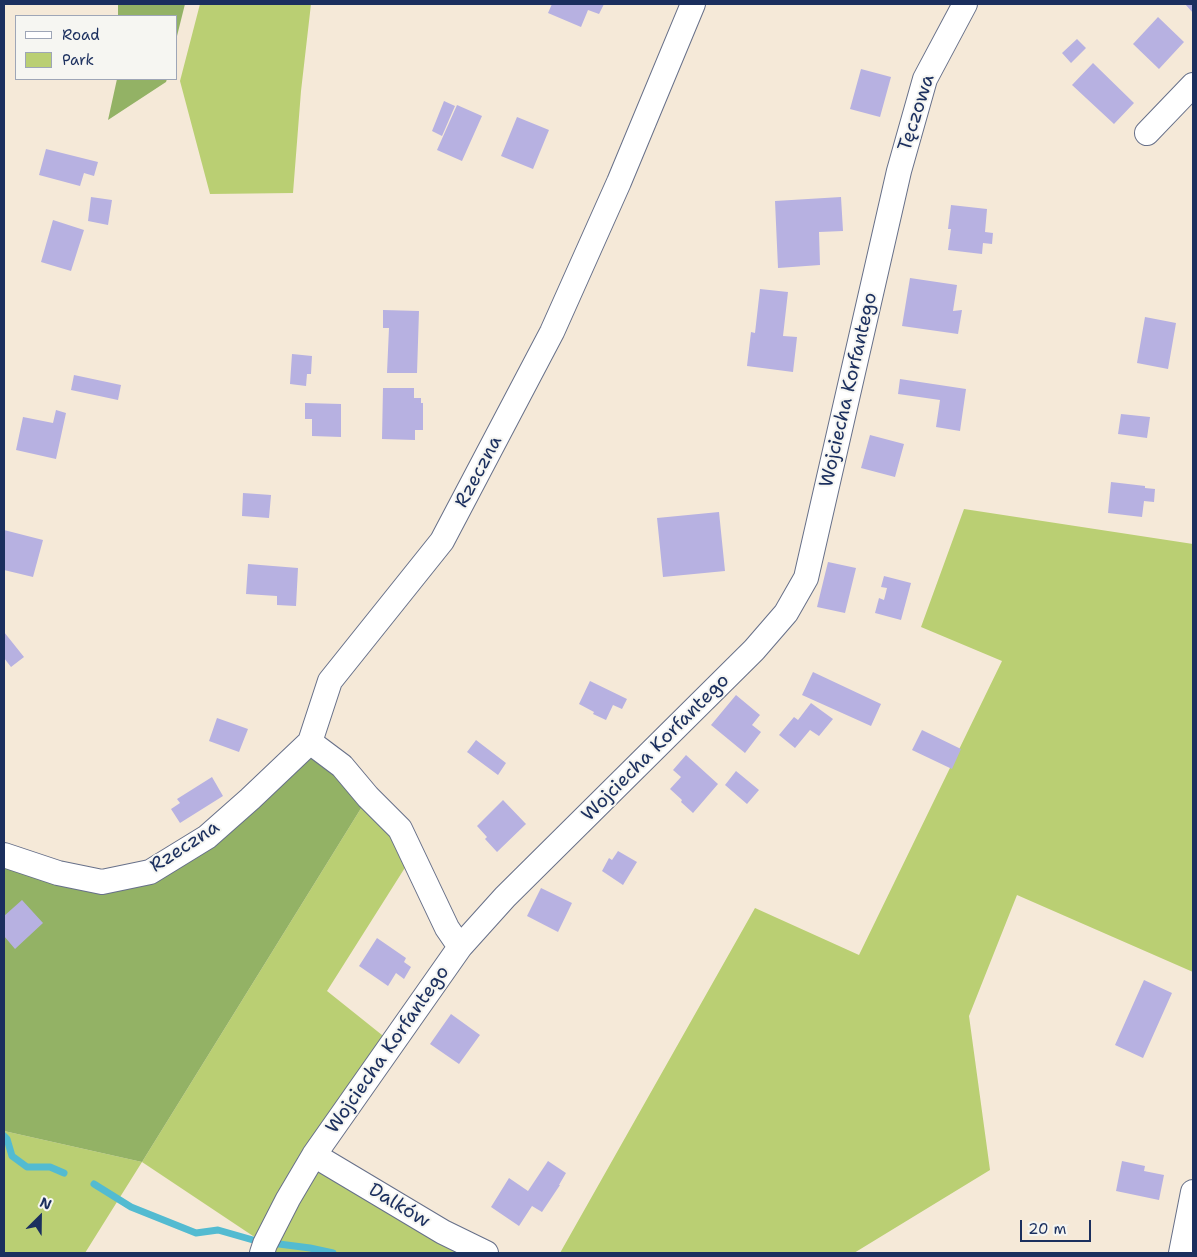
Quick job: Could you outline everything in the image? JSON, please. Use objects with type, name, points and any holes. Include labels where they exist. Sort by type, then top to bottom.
[{"type":"street","name":"Rzeczna","points":[[4,855],[58,873],[102,882],[150,872],[207,836],[250,799],[310,742],[330,681],[442,541],[552,332],[619,182],[693,4]]},
{"type":"street","name":"Tęczowa","points":[[899,171],[925,79],[965,4]]},
{"type":"street","points":[[1147,133],[1193,85]]},
{"type":"street","name":"Wojciecha Korfantego","points":[[262,1253],[288,1199],[314,1155],[460,947],[505,897],[754,650],[786,613],[806,578],[899,171]]},
{"type":"street","points":[[310,742],[342,766],[368,797],[400,829],[447,928],[460,947]]},
{"type":"street","name":"Dalków","points":[[314,1155],[443,1232],[486,1253]]},
{"type":"street","points":[[1181,1253],[1193,1192]]},
{"type":"green space","points":[[118,4],[185,4],[178,32],[178,15],[118,15]]},
{"type":"green space","points":[[200,4],[311,4],[301,91],[293,193],[210,194],[180,81]]},
{"type":"green space","points":[[117,80],[167,80],[166,82],[108,120]]},
{"type":"green space","points":[[964,509],[1193,544],[1193,972],[1017,895],[969,1016],[990,1170],[854,1253],[560,1253],[755,908],[859,955],[1002,661],[921,627]]},
{"type":"green space","points":[[310,742],[368,797],[142,1162],[4,1131],[4,855],[58,873],[150,872]]},
{"type":"green space","points":[[368,797],[413,855],[327,991],[392,1043],[314,1155],[486,1253],[262,1253],[265,1244],[142,1162]]},
{"type":"green space","points":[[4,1131],[142,1162],[85,1253],[4,1253]]},
{"type":"building","points":[[552,4],[604,4],[599,14],[588,10],[581,27],[548,13]]},
{"type":"building","points":[[1185,4],[1193,4],[1193,13]]},
{"type":"building","points":[[1158,17],[1184,42],[1159,69],[1133,44]]},
{"type":"building","points":[[1077,39],[1086,48],[1071,63],[1062,53]]},
{"type":"building","points":[[1093,63],[1134,103],[1114,124],[1072,85]]},
{"type":"building","points":[[861,69],[891,77],[880,117],[850,109]]},
{"type":"building","points":[[444,101],[455,106],[442,136],[432,131]]},
{"type":"building","points":[[457,105],[482,116],[462,161],[437,150]]},
{"type":"building","points":[[517,117],[549,130],[533,169],[501,156]]},
{"type":"building","points":[[46,149],[98,162],[94,176],[84,173],[80,186],[39,175]]},
{"type":"building","points":[[91,197],[112,200],[108,225],[88,221]]},
{"type":"building","points":[[841,197],[843,231],[819,232],[820,265],[778,268],[775,201]]},
{"type":"building","points":[[951,205],[987,209],[985,232],[993,233],[992,244],[983,243],[982,254],[948,250],[951,229],[948,229]]},
{"type":"building","points":[[53,220],[84,230],[71,271],[41,262]]},
{"type":"building","points":[[910,278],[957,285],[953,311],[962,310],[958,334],[902,326]]},
{"type":"building","points":[[760,289],[788,292],[783,336],[797,337],[793,372],[747,366],[751,332],[755,333]]},
{"type":"building","points":[[383,310],[419,311],[417,373],[387,373],[389,328],[383,328]]},
{"type":"building","points":[[1145,317],[1176,323],[1168,369],[1137,363]]},
{"type":"building","points":[[292,354],[312,356],[311,374],[307,374],[306,386],[290,384]]},
{"type":"building","points":[[74,375],[121,385],[118,400],[71,390]]},
{"type":"building","points":[[900,379],[966,389],[960,431],[936,427],[940,400],[898,394]]},
{"type":"building","points":[[383,388],[414,388],[414,398],[421,398],[421,403],[423,403],[423,430],[415,430],[415,440],[382,439]]},
{"type":"building","points":[[305,403],[341,404],[341,437],[312,436],[312,419],[305,419]]},
{"type":"building","points":[[56,410],[66,413],[56,459],[16,450],[23,417],[53,423]]},
{"type":"building","points":[[1121,414],[1150,417],[1147,438],[1118,434]]},
{"type":"building","points":[[870,435],[904,444],[895,477],[861,468]]},
{"type":"building","points":[[1111,482],[1155,489],[1154,502],[1144,501],[1142,517],[1108,513]]},
{"type":"building","points":[[243,493],[271,495],[269,518],[242,516]]},
{"type":"building","points":[[719,512],[725,571],[663,577],[657,518]]},
{"type":"building","points":[[4,530],[43,540],[33,577],[4,570]]},
{"type":"building","points":[[828,562],[856,568],[845,613],[817,607]]},
{"type":"building","points":[[248,564],[298,568],[296,606],[277,605],[277,596],[246,594]]},
{"type":"building","points":[[884,576],[911,583],[901,620],[875,613],[879,598],[884,600],[887,588],[881,587]]},
{"type":"building","points":[[4,632],[24,657],[11,667],[4,658]]},
{"type":"building","points":[[813,672],[881,704],[871,726],[802,695]]},
{"type":"building","points":[[590,681],[627,699],[622,709],[613,705],[606,720],[579,704]]},
{"type":"building","points":[[736,695],[760,715],[752,725],[761,732],[745,753],[711,725]]},
{"type":"building","points":[[811,703],[833,719],[819,736],[810,730],[795,748],[779,735],[794,717],[798,720]]},
{"type":"building","points":[[217,718],[248,729],[239,752],[209,741]]},
{"type":"building","points":[[922,730],[961,749],[952,769],[912,750]]},
{"type":"building","points":[[476,740],[506,763],[498,775],[467,752]]},
{"type":"building","points":[[686,755],[718,784],[693,813],[670,789],[681,777],[673,770]]},
{"type":"building","points":[[736,771],[759,790],[747,804],[725,785]]},
{"type":"building","points":[[212,777],[223,796],[180,823],[171,809],[180,803],[177,799]]},
{"type":"building","points":[[503,800],[526,824],[497,852],[485,839],[487,837],[477,826]]},
{"type":"building","points":[[618,851],[637,862],[623,885],[602,871],[609,858],[612,860]]},
{"type":"building","points":[[541,888],[572,903],[558,932],[527,916]]},
{"type":"building","points":[[22,900],[43,923],[15,949],[4,936],[4,916]]},
{"type":"building","points":[[377,938],[406,958],[404,962],[411,967],[404,979],[396,973],[388,986],[359,966]]},
{"type":"building","points":[[1144,980],[1172,993],[1143,1058],[1115,1045]]},
{"type":"building","points":[[451,1014],[480,1035],[459,1064],[430,1044]]},
{"type":"building","points":[[548,1161],[566,1173],[542,1212],[532,1206],[519,1226],[491,1207],[509,1178],[528,1191]]},
{"type":"building","points":[[1122,1161],[1145,1166],[1144,1171],[1164,1175],[1159,1200],[1116,1191]]},
{"type":"waterway","points":[[4,1136],[7,1139],[12,1156],[27,1167],[50,1167],[64,1173]]},
{"type":"waterway","points":[[94,1184],[131,1207],[196,1233],[218,1230],[253,1240]]},
{"type":"waterway","points":[[279,1244],[333,1253]]}]
